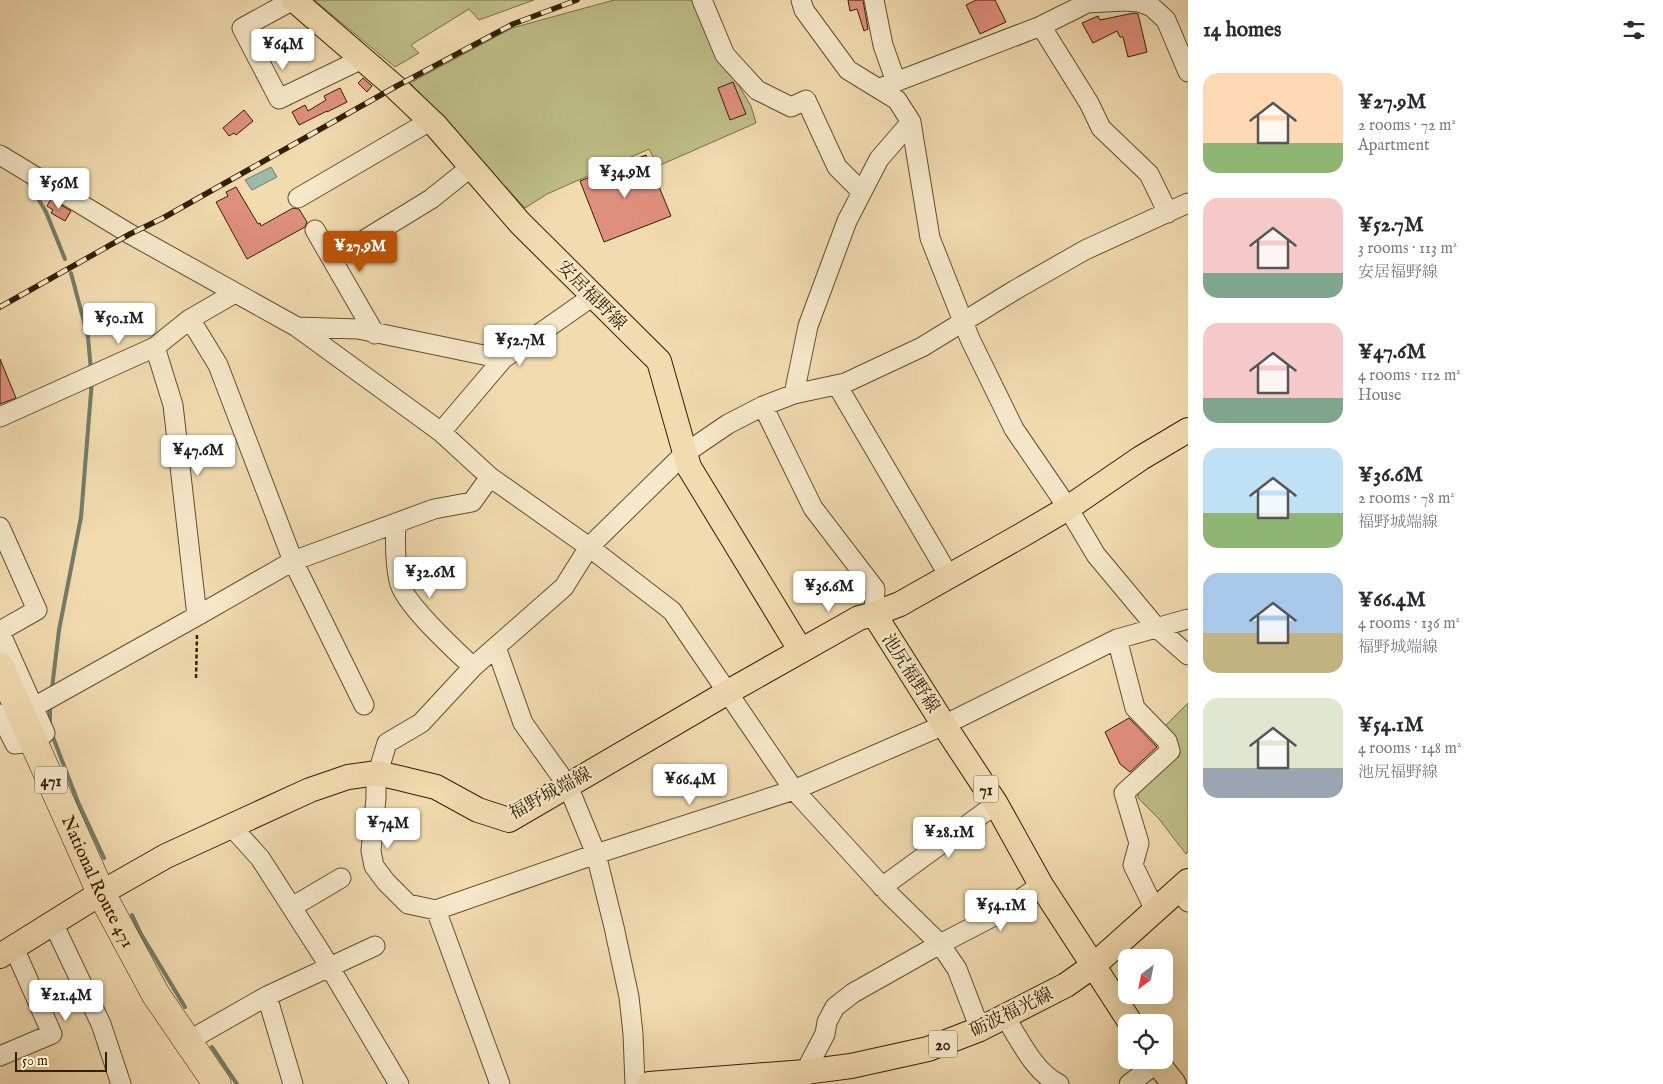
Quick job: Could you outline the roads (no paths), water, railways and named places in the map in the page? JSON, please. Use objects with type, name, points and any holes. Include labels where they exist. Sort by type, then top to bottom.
[{"type":"highway","name":"National Route 471","points":[[0,668],[101,893],[156,994],[217,1084]]},
{"type":"main road","name":"安居福野線","points":[[294,0],[395,87],[430,121],[520,223],[659,361],[689,467],[801,652]]},
{"type":"main road","name":"池尻福野線","points":[[1093,966],[1041,885],[996,804],[874,614],[900,604],[1068,508],[1141,458],[1188,430]]},
{"type":"main road","name":"福野城端線","points":[[7,952],[101,893],[166,856],[310,790],[348,778],[377,774],[436,787],[478,810],[509,820],[858,618],[874,614]]},
{"type":"main road","name":"砺波福光線","points":[[649,1084],[803,1078],[928,1049],[980,1029],[1066,985],[1093,966],[1154,910],[1185,891]]},
{"type":"main road","points":[[1093,966],[1125,1014]]},
{"type":"main road","points":[[1162,1069],[1174,1084]]},
{"type":"street","points":[[294,0],[242,28],[279,99],[362,59]]},
{"type":"street","points":[[702,0],[726,56],[757,90],[791,107],[806,100],[837,167],[862,192]]},
{"type":"street","points":[[801,0],[804,10],[848,70],[888,85],[1041,26],[1087,3],[1124,1],[1139,2],[1152,7],[1180,33],[1188,72]]},
{"type":"street","points":[[874,0],[883,45],[888,85],[911,122],[930,238],[970,339],[1014,429],[1068,508],[1096,555],[1156,627],[1188,655]]},
{"type":"street","points":[[1041,26],[1088,102],[1101,128],[1148,174],[1168,213]]},
{"type":"street","points":[[298,198],[430,121]]},
{"type":"street","points":[[794,394],[808,326],[848,221],[879,160],[911,122]]},
{"type":"street","points":[[0,155],[130,234],[297,327],[441,432],[490,477],[589,547],[672,611],[794,790],[882,887],[940,944],[957,969],[980,1029]]},
{"type":"street","points":[[333,260],[431,199],[471,167]]},
{"type":"street","points":[[1188,203],[1086,250],[963,321],[922,347],[846,383],[794,394],[763,406],[728,424],[684,454],[589,547],[564,587],[473,668],[421,723],[387,743],[377,774],[371,851],[374,866],[386,882],[408,904],[436,910],[596,854],[794,790],[944,725],[1117,639],[1188,618]]},
{"type":"street","points":[[315,230],[375,334]]},
{"type":"street","points":[[0,417],[155,347],[190,320],[235,293]]},
{"type":"street","points":[[441,432],[503,358],[593,296]]},
{"type":"street","points":[[190,320],[218,365],[293,561],[364,705]]},
{"type":"street","points":[[297,327],[358,330],[503,358]]},
{"type":"street","points":[[155,347],[173,405],[197,616]]},
{"type":"street","points":[[837,385],[949,576]]},
{"type":"street","points":[[763,406],[813,508],[875,589],[874,614]]},
{"type":"street","points":[[34,707],[293,561],[434,510],[472,502],[490,477]]},
{"type":"street","points":[[396,523],[395,547],[399,582],[412,604],[473,668]]},
{"type":"street","points":[[0,527],[37,610],[0,632],[45,733],[34,742],[16,744],[0,714]]},
{"type":"street","points":[[1117,639],[1135,708],[1167,742],[1170,751],[1124,793],[1139,843],[1133,865],[1154,910]]},
{"type":"street","points":[[496,647],[523,723],[568,786],[596,854],[629,997],[635,1084]]},
{"type":"street","points":[[882,887],[996,804]]},
{"type":"street","points":[[231,826],[260,858],[292,907],[399,1084]]},
{"type":"street","points":[[292,907],[341,878]]},
{"type":"street","points":[[803,1078],[825,1034],[827,1022],[835,1007],[853,993],[1000,913],[1041,885]]},
{"type":"street","points":[[436,910],[500,1084]]},
{"type":"street","points":[[53,923],[101,1024],[121,1084]]},
{"type":"street","points":[[188,1041],[267,996],[375,946]]},
{"type":"street","points":[[0,1056],[52,1034],[7,952]]},
{"type":"street","points":[[267,996],[293,1084]]},
{"type":"street","points":[[1005,1017],[1035,1064],[1050,1079],[1059,1084]]},
{"type":"street","points":[[1129,1084],[1147,1069]]},
{"type":"waterway","points":[[29,183],[46,212],[65,259]]},
{"type":"waterway","points":[[71,273],[88,337],[91,371]]},
{"type":"waterway","points":[[52,688],[59,630],[81,517],[92,380]]},
{"type":"waterway","points":[[50,705],[50,725]]},
{"type":"waterway","points":[[51,732],[78,802],[104,858]]},
{"type":"waterway","points":[[132,915],[141,934],[185,1007]]},
{"type":"waterway","points":[[212,1047],[237,1084]]},
{"type":"railway","points":[[0,307],[130,234],[163,218],[395,87],[513,24],[577,0]]}]
